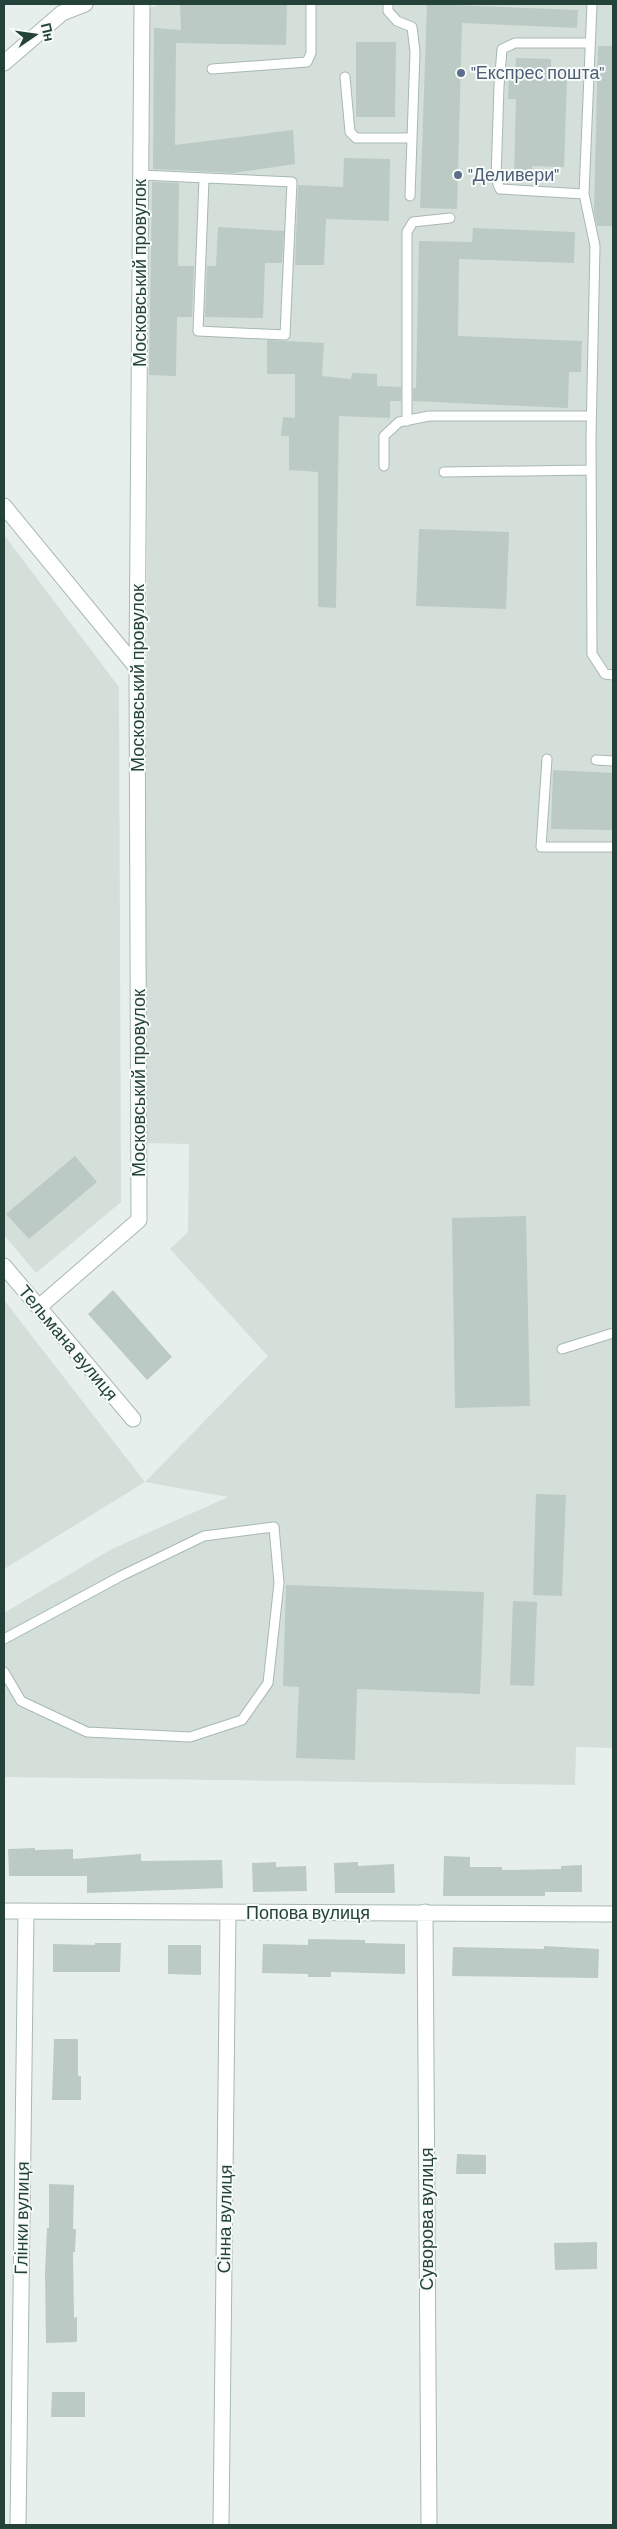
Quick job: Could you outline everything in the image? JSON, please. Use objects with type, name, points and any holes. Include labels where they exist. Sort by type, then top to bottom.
[{"type":"street","points":[[4,63],[62,13],[85,4]]},
{"type":"street","name":"Московський провулок","points":[[39,1307],[139,1220],[137,668],[142,4]]},
{"type":"street","points":[[4,506],[137,668]]},
{"type":"street","name":"Тельмана вулиця","points":[[4,1266],[133,1419]]},
{"type":"street","name":"Попова вулиця","points":[[4,1911],[613,1914]]},
{"type":"street","name":"Глінки вулиця","points":[[18,2525],[26,1912]]},
{"type":"street","name":"Суворова вулиця","points":[[425,1912],[429,2525]]},
{"type":"street","name":"Сінна вулиця","points":[[221,2525],[228,1913]]},
{"type":"lane","points":[[212,69],[308,62],[311,53],[311,4]]},
{"type":"lane","points":[[388,4],[388,11],[398,21],[412,27],[415,52],[410,196]]},
{"type":"lane","points":[[592,4],[584,194],[595,246],[591,416],[592,654],[605,674],[613,675]]},
{"type":"lane","points":[[584,194],[500,190],[496,179],[498,86],[502,49],[514,43],[590,43]]},
{"type":"lane","points":[[345,77],[350,132],[356,138],[412,138]]},
{"type":"lane","points":[[141,175],[292,182],[285,335],[198,331],[204,179]]},
{"type":"lane","points":[[407,420],[407,232],[414,222],[450,218]]},
{"type":"lane","points":[[384,466],[384,436],[400,422],[407,420],[429,416],[591,416]]},
{"type":"lane","points":[[444,472],[591,470]]},
{"type":"lane","points":[[547,758],[541,848],[613,847]]},
{"type":"lane","points":[[596,760],[613,761]]},
{"type":"lane","points":[[562,1349],[613,1334]]},
{"type":"lane","points":[[4,1639],[120,1576],[204,1536],[274,1527],[279,1583],[268,1683],[242,1720],[190,1737],[87,1732],[21,1701],[4,1672]]},
{"type":"shaded area","points":[[160,4],[613,4],[613,1748],[576,1747],[575,1785],[4,1777],[4,1613],[112,1549],[228,1497],[145,1482],[268,1356],[170,1249],[188,1232],[189,1144],[144,1143],[150,8]]},
{"type":"shaded area","points":[[4,535],[119,687],[121,1202],[36,1273],[4,1235]]},
{"type":"shaded area","points":[[4,1300],[145,1482],[4,1569]]},
{"type":"building","points":[[180,4],[287,4],[286,45],[176,43],[175,145],[293,130],[295,164],[233,173],[153,169],[154,28],[181,30]]},
{"type":"building","points":[[427,4],[578,10],[577,28],[462,23],[457,209],[420,208]]},
{"type":"building","points":[[356,42],[396,42],[395,117],[356,117]]},
{"type":"building","points":[[598,46],[613,46],[613,226],[597,226],[594,212]]},
{"type":"building","points":[[516,58],[551,59],[551,77],[567,78],[564,167],[532,166],[532,178],[514,177],[516,99],[508,99],[509,74],[515,74]]},
{"type":"building","points":[[344,158],[390,159],[389,221],[326,219],[324,265],[295,265],[298,185],[343,187]]},
{"type":"building","points":[[152,182],[179,183],[178,266],[194,266],[192,317],[177,317],[176,376],[149,375]]},
{"type":"building","points":[[218,227],[284,231],[282,263],[265,263],[263,318],[205,317],[207,266],[216,266]]},
{"type":"building","points":[[473,228],[575,232],[574,263],[459,259],[458,336],[582,341],[581,372],[569,372],[568,408],[413,401],[413,388],[416,388],[419,241],[472,242]]},
{"type":"building","points":[[267,340],[324,343],[322,376],[351,379],[352,373],[377,374],[377,386],[401,387],[401,401],[390,401],[390,418],[339,416],[336,608],[318,607],[318,472],[289,470],[289,436],[281,436],[283,417],[295,418],[295,374],[267,374]]},
{"type":"building","points":[[419,529],[509,532],[506,609],[416,606]]},
{"type":"building","points":[[553,770],[613,773],[613,830],[551,829]]},
{"type":"building","points":[[75,1156],[97,1182],[29,1239],[6,1214]]},
{"type":"building","points":[[526,1216],[530,1406],[455,1408],[452,1218]]},
{"type":"building","points":[[113,1290],[172,1357],[147,1380],[88,1314]]},
{"type":"building","points":[[536,1494],[566,1495],[562,1596],[533,1595]]},
{"type":"building","points":[[286,1585],[484,1592],[480,1694],[357,1689],[355,1760],[296,1758],[299,1687],[283,1686]]},
{"type":"building","points":[[513,1601],[537,1602],[534,1686],[510,1685]]},
{"type":"building","points":[[35,1848],[35,1850],[73,1849],[73,1859],[141,1854],[141,1861],[222,1860],[223,1888],[87,1893],[87,1876],[9,1876],[8,1849]]},
{"type":"building","points":[[444,1856],[470,1857],[470,1867],[502,1867],[502,1870],[561,1869],[561,1866],[582,1865],[582,1892],[545,1892],[545,1896],[443,1896]]},
{"type":"building","points":[[276,1862],[276,1867],[306,1866],[307,1891],[253,1892],[252,1863]]},
{"type":"building","points":[[358,1862],[358,1866],[394,1864],[395,1893],[335,1893],[334,1863]]},
{"type":"building","points":[[308,1939],[365,1940],[365,1943],[405,1944],[405,1974],[331,1972],[331,1977],[308,1977],[308,1974],[262,1973],[263,1944],[308,1945]]},
{"type":"building","points":[[95,1943],[121,1943],[120,1972],[53,1972],[53,1944],[95,1945]]},
{"type":"building","points":[[168,1945],[201,1945],[201,1975],[168,1974]]},
{"type":"building","points":[[544,1946],[599,1949],[598,1978],[452,1976],[453,1947],[544,1949]]},
{"type":"building","points":[[54,2039],[78,2039],[78,2076],[81,2076],[81,2100],[52,2100]]},
{"type":"building","points":[[457,2154],[486,2155],[486,2174],[456,2174]]},
{"type":"building","points":[[49,2184],[74,2185],[73,2229],[76,2229],[75,2252],[73,2252],[74,2318],[77,2317],[77,2342],[46,2343],[45,2273],[47,2228],[49,2228]]},
{"type":"building","points":[[597,2242],[597,2269],[555,2270],[554,2243]]},
{"type":"building","points":[[52,2392],[85,2392],[85,2417],[51,2417]]},
{"type":"place","name":"\"Експрес пошта\"","points":[[461,73]]},
{"type":"place","name":"\"Деливери\"","points":[[458,175]]}]
